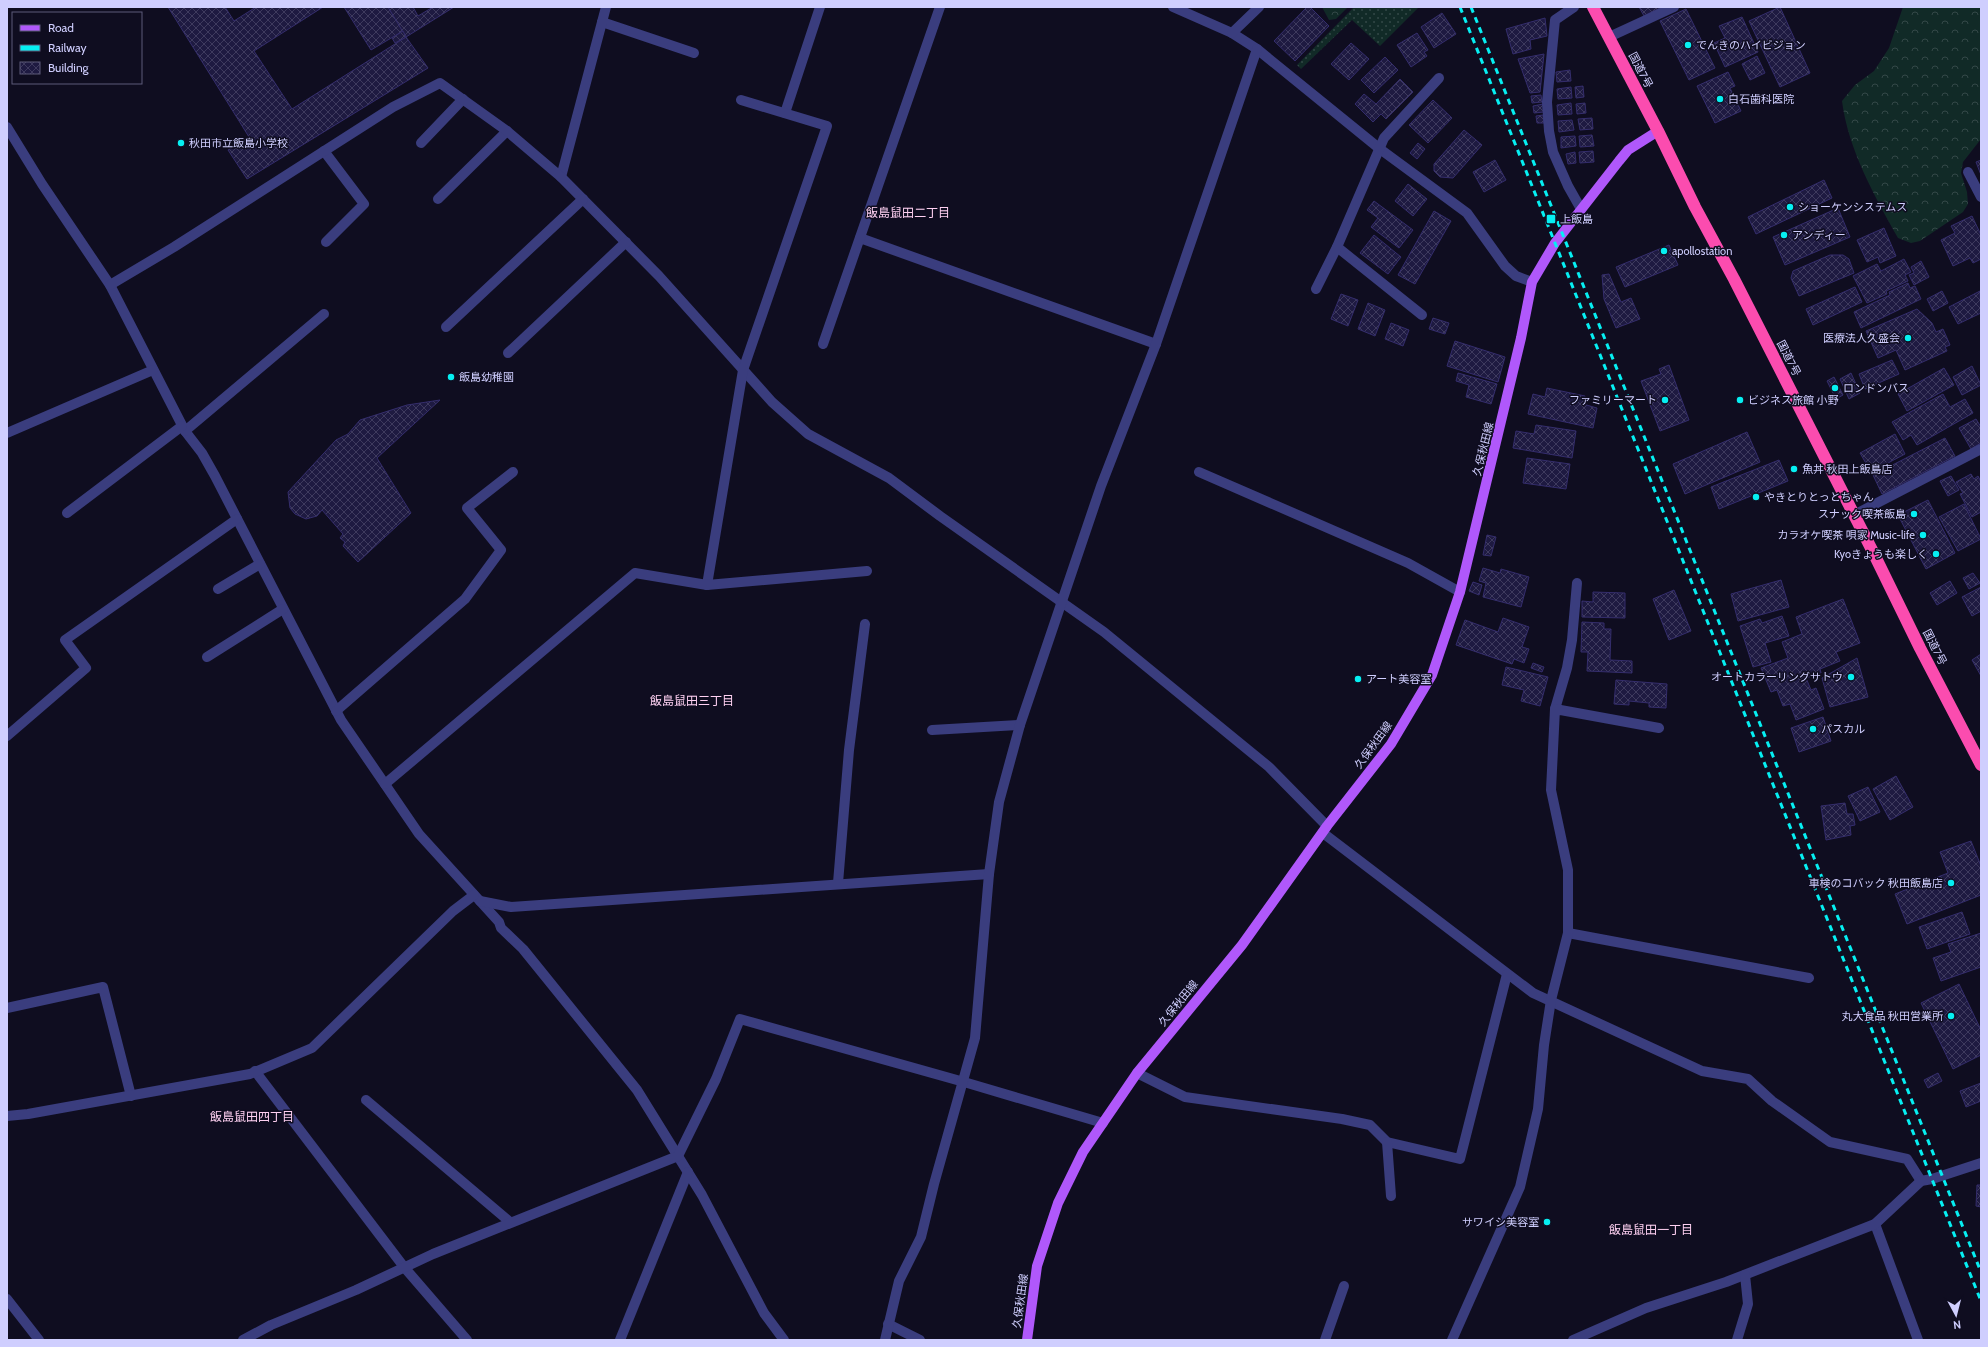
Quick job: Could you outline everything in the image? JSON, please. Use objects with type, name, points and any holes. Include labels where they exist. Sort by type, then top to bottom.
[{"type":"highway","name":"国道7号","points":[[1593,7],[1658,131],[1695,208],[1734,279],[1920,648],[1981,765]]},
{"type":"main road","name":"久保秋田線","points":[[1027,1340],[1037,1266],[1058,1203],[1083,1152],[1137,1073],[1242,945],[1325,829],[1391,744],[1432,675],[1460,592],[1521,338],[1532,282],[1555,243],[1628,150],[1658,131]]},
{"type":"street","points":[[562,177],[606,7]]},
{"type":"street","points":[[785,113],[820,7]]},
{"type":"street","points":[[823,344],[940,7]]},
{"type":"street","points":[[1173,7],[1232,33],[1258,49],[1380,148],[1467,213],[1504,266],[1516,276],[1532,282]]},
{"type":"street","points":[[1232,33],[1259,7]]},
{"type":"street","points":[[1574,7],[1555,20],[1547,102],[1549,131],[1553,152],[1581,209]]},
{"type":"street","points":[[1609,37],[1674,7]]},
{"type":"street","points":[[602,22],[694,53]]},
{"type":"street","points":[[885,1340],[900,1281],[922,1238],[934,1184],[964,1082],[975,1038],[989,874],[999,802],[1020,725],[1061,600],[1101,486],[1156,344],[1258,49]]},
{"type":"street","points":[[1316,289],[1337,247],[1384,138],[1439,78]]},
{"type":"street","points":[[110,285],[174,247],[393,108],[440,83],[507,131],[562,177],[659,276],[772,402],[808,434],[889,478],[1104,632],[1269,767],[1325,829],[1507,974],[1533,992],[1702,1071],[1748,1080],[1772,1101],[1830,1142],[1907,1159],[1921,1181]]},
{"type":"street","points":[[422,144],[462,99]]},
{"type":"street","points":[[707,584],[743,370],[827,126],[741,100]]},
{"type":"street","points":[[7,127],[42,184],[110,285],[183,428],[202,453],[336,711],[419,834],[499,922],[501,928],[523,949],[638,1090],[688,1172],[764,1313],[784,1340]]},
{"type":"street","points":[[438,199],[507,131]]},
{"type":"street","points":[[324,151],[364,204],[326,242]]},
{"type":"street","points":[[1968,172],[1981,197]]},
{"type":"street","points":[[446,327],[582,199]]},
{"type":"street","points":[[860,238],[1156,344]]},
{"type":"street","points":[[508,352],[626,242]]},
{"type":"street","points":[[1337,247],[1422,315]]},
{"type":"street","points":[[67,513],[183,428],[324,314]]},
{"type":"street","points":[[7,433],[153,370]]},
{"type":"street","points":[[1854,515],[1981,449]]},
{"type":"street","points":[[336,711],[466,598],[501,550],[467,508],[513,472]]},
{"type":"street","points":[[1199,472],[1408,563],[1460,592]]},
{"type":"street","points":[[7,736],[86,668],[65,640],[237,519]]},
{"type":"street","points":[[218,589],[260,564]]},
{"type":"street","points":[[385,784],[635,573],[707,584],[867,570]]},
{"type":"street","points":[[1452,1340],[1520,1186],[1538,1109],[1544,1045],[1551,1000],[1568,933],[1568,870],[1551,790],[1555,709],[1567,668],[1572,640],[1577,583]]},
{"type":"street","points":[[208,657],[283,609]]},
{"type":"street","points":[[838,883],[849,750],[865,624]]},
{"type":"street","points":[[1555,709],[1659,728]]},
{"type":"street","points":[[932,730],[1020,725]]},
{"type":"street","points":[[7,1116],[28,1114],[250,1074],[312,1048],[453,911],[477,898],[511,907],[838,883],[989,874]]},
{"type":"street","points":[[1568,933],[1809,978]]},
{"type":"street","points":[[1137,1073],[1185,1097],[1342,1119],[1370,1125],[1388,1142],[1460,1159],[1507,974]]},
{"type":"street","points":[[7,1008],[103,987],[131,1096]]},
{"type":"street","points":[[243,1340],[271,1325],[356,1290],[404,1267],[510,1222],[678,1156],[716,1079],[740,1019],[1103,1123]]},
{"type":"street","points":[[255,1071],[404,1267],[467,1340]]},
{"type":"street","points":[[366,1100],[510,1222]]},
{"type":"street","points":[[1388,1142],[1391,1196]]},
{"type":"street","points":[[1573,1340],[1646,1308],[1745,1275],[1875,1224],[1921,1181],[1932,1179],[1981,1163]]},
{"type":"street","points":[[620,1340],[688,1172]]},
{"type":"street","points":[[1875,1224],[1918,1340]]},
{"type":"street","points":[[1737,1340],[1748,1304],[1745,1275]]},
{"type":"street","points":[[1325,1340],[1344,1286]]},
{"type":"street","points":[[7,1299],[39,1340]]},
{"type":"street","points":[[888,1324],[920,1340]]},
{"type":"green space","points":[[1322,7],[1348,7],[1336,19],[1329,20]]},
{"type":"green space","points":[[1354,7],[1419,7],[1380,46],[1352,20],[1301,69],[1297,65]]},
{"type":"green space","points":[[1903,7],[1981,7],[1981,139],[1963,162],[1961,173],[1967,192],[1968,204],[1963,212],[1920,241],[1911,243],[1898,238],[1880,206],[1856,155],[1845,119],[1842,101],[1855,85],[1874,71],[1889,48]]},
{"type":"building","points":[[168,7],[225,7],[234,21],[256,7],[323,7],[254,51],[292,109],[406,37],[428,68],[247,179],[228,150],[249,137]]},
{"type":"building","points":[[344,7],[389,7],[403,31],[371,50]]},
{"type":"building","points":[[388,7],[413,7],[418,16],[433,7],[454,7],[406,37]]},
{"type":"building","points":[[1307,7],[1310,7],[1329,26],[1295,61],[1274,41]]},
{"type":"building","points":[[1639,7],[1662,7],[1644,16]]},
{"type":"building","points":[[1780,7],[1810,73],[1780,87],[1749,21]]},
{"type":"building","name":"でんきのハイビジョン","points":[[1686,9],[1715,68],[1689,80],[1660,21]]},
{"type":"building","points":[[1442,13],[1456,34],[1434,48],[1421,27]]},
{"type":"building","points":[[1742,17],[1758,52],[1725,67],[1714,43],[1725,38],[1719,26]]},
{"type":"building","points":[[1545,18],[1547,36],[1530,40],[1531,49],[1513,54],[1506,29]]},
{"type":"building","points":[[403,31],[406,37],[395,43],[392,38]]},
{"type":"building","points":[[1417,33],[1428,50],[1424,52],[1427,56],[1411,67],[1397,45]]},
{"type":"building","points":[[1351,43],[1369,59],[1349,80],[1331,64]]},
{"type":"building","points":[[1544,54],[1540,92],[1530,93],[1518,59]]},
{"type":"building","points":[[1757,56],[1765,73],[1750,80],[1742,64]]},
{"type":"building","points":[[1385,57],[1398,70],[1374,93],[1361,80]]},
{"type":"building","points":[[1570,70],[1571,81],[1557,82],[1556,72]]},
{"type":"building","name":"白石歯科医院","points":[[1728,72],[1735,86],[1730,88],[1741,111],[1715,123],[1697,86]]},
{"type":"building","points":[[1400,79],[1413,92],[1386,119],[1381,114],[1373,122],[1355,104],[1364,94],[1376,104]]},
{"type":"building","points":[[1583,86],[1584,97],[1576,98],[1575,87]]},
{"type":"building","points":[[1571,87],[1572,98],[1558,99],[1557,89]]},
{"type":"building","points":[[1541,95],[1542,102],[1532,103],[1531,96]]},
{"type":"building","points":[[1433,100],[1452,118],[1428,143],[1409,125]]},
{"type":"building","points":[[1571,103],[1572,114],[1558,115],[1557,105]]},
{"type":"building","points":[[1585,103],[1586,113],[1577,114],[1576,104]]},
{"type":"building","points":[[1543,104],[1544,112],[1534,113],[1533,106]]},
{"type":"building","points":[[1543,115],[1544,123],[1537,123],[1536,116]]},
{"type":"building","points":[[1592,118],[1593,129],[1580,130],[1578,119]]},
{"type":"building","points":[[1572,120],[1574,130],[1559,132],[1558,121]]},
{"type":"building","points":[[1464,130],[1482,145],[1453,178],[1440,177],[1434,171],[1434,164]]},
{"type":"building","points":[[1592,135],[1594,146],[1580,147],[1579,136]]},
{"type":"building","points":[[1575,136],[1576,146],[1561,148],[1561,137]]},
{"type":"building","points":[[1418,143],[1425,149],[1417,159],[1410,153]]},
{"type":"building","points":[[1593,151],[1594,162],[1580,163],[1579,152]]},
{"type":"building","points":[[1575,152],[1576,163],[1568,164],[1566,154]]},
{"type":"building","points":[[1495,160],[1506,180],[1484,192],[1473,172]]},
{"type":"building","points":[[1981,160],[1981,175],[1976,162]]},
{"type":"building","name":"ショーケンシステムス","points":[[1824,180],[1832,198],[1756,234],[1748,217]]},
{"type":"building","points":[[1408,184],[1427,199],[1413,216],[1395,201]]},
{"type":"building","points":[[1374,201],[1413,230],[1399,248],[1371,227],[1378,218],[1367,210]]},
{"type":"building","points":[[1838,208],[1850,237],[1785,265],[1773,237]]},
{"type":"building","points":[[1434,211],[1451,221],[1415,284],[1398,275]]},
{"type":"building","points":[[1972,216],[1981,235],[1981,259],[1973,263],[1970,258],[1953,266],[1941,240],[1955,233],[1951,226]]},
{"type":"building","points":[[1884,228],[1896,256],[1880,263],[1878,257],[1867,262],[1857,240]]},
{"type":"building","points":[[1374,235],[1401,257],[1388,274],[1360,253]]},
{"type":"building","points":[[1669,245],[1678,265],[1625,287],[1616,267]]},
{"type":"building","points":[[1830,255],[1843,255],[1849,259],[1854,273],[1799,296],[1791,278],[1793,271]]},
{"type":"building","points":[[1904,259],[1911,272],[1905,275],[1908,281],[1886,291],[1887,294],[1867,303],[1853,276],[1877,264],[1881,271]]},
{"type":"building","points":[[1921,261],[1929,277],[1914,285],[1909,275],[1914,273],[1911,267]]},
{"type":"building","points":[[1609,274],[1621,302],[1631,298],[1640,319],[1616,328],[1604,299],[1602,275]]},
{"type":"building","points":[[1908,283],[1910,288],[1915,286],[1921,299],[1861,328],[1854,312],[1890,295],[1889,292]]},
{"type":"building","points":[[1855,287],[1862,302],[1813,325],[1806,309]]},
{"type":"building","points":[[1942,291],[1948,303],[1933,311],[1927,299]]},
{"type":"building","points":[[1980,291],[1981,313],[1958,324],[1949,307]]},
{"type":"building","points":[[1341,294],[1358,300],[1348,326],[1331,319]]},
{"type":"building","points":[[1368,303],[1385,310],[1375,336],[1358,329]]},
{"type":"building","name":"医療法人久盛会","points":[[1917,309],[1932,323],[1936,332],[1943,329],[1950,345],[1945,347],[1947,351],[1905,370],[1896,350],[1878,358],[1866,331]]},
{"type":"building","points":[[1433,318],[1449,323],[1445,334],[1429,329]]},
{"type":"building","points":[[1391,323],[1409,330],[1403,346],[1385,339]]},
{"type":"building","points":[[1455,341],[1505,357],[1498,382],[1447,366]]},
{"type":"building","points":[[1892,360],[1899,374],[1865,389],[1859,374]]},
{"type":"building","name":"ファミリーマート","points":[[1669,365],[1689,420],[1660,431],[1641,381],[1661,374],[1659,369]]},
{"type":"building","points":[[1972,366],[1981,385],[1962,395],[1953,377]]},
{"type":"building","points":[[1944,368],[1954,385],[1907,411],[1898,394]]},
{"type":"building","points":[[1458,373],[1497,384],[1491,404],[1466,397],[1469,385],[1456,381]]},
{"type":"building","points":[[1851,373],[1860,393],[1849,399],[1840,379]]},
{"type":"building","name":"ロンドンバス","points":[[1834,377],[1843,395],[1836,399],[1827,381]]},
{"type":"building","points":[[1547,388],[1585,396],[1583,404],[1597,408],[1593,428],[1528,414],[1533,394],[1545,397]]},
{"type":"building","points":[[1943,394],[1950,407],[1965,399],[1973,413],[1917,445],[1911,435],[1903,440],[1892,422]]},
{"type":"building","name":"飯島幼稚園","points":[[440,400],[377,458],[411,513],[358,562],[343,546],[345,542],[340,538],[343,534],[322,510],[317,516],[306,519],[295,514],[290,508],[288,492],[336,440],[348,434],[360,420],[407,405]]},
{"type":"building","points":[[1976,419],[1981,427],[1981,443],[1971,449],[1959,428]]},
{"type":"building","points":[[1536,425],[1576,431],[1572,458],[1513,448],[1516,431],[1534,434]]},
{"type":"building","points":[[1747,432],[1760,462],[1685,494],[1673,464]]},
{"type":"building","points":[[1895,434],[1905,454],[1871,472],[1860,453]]},
{"type":"building","points":[[1945,438],[1955,456],[1882,494],[1873,475]]},
{"type":"building","points":[[1527,458],[1570,464],[1566,489],[1523,483]]},
{"type":"building","points":[[1779,460],[1788,481],[1719,509],[1711,487]]},
{"type":"building","points":[[1971,474],[1974,479],[1978,476],[1981,482],[1981,512],[1972,517],[1960,494],[1963,493],[1956,482]]},
{"type":"building","points":[[1951,476],[1959,490],[1948,496],[1940,481]]},
{"type":"building","points":[[1928,500],[1955,553],[1926,569],[1898,515]]},
{"type":"building","points":[[1964,504],[1981,539],[1958,551],[1939,517]]},
{"type":"building","points":[[1487,535],[1496,537],[1491,556],[1483,555]]},
{"type":"building","points":[[1483,568],[1500,573],[1501,569],[1529,577],[1521,607],[1483,597],[1486,583],[1479,581]]},
{"type":"building","points":[[1973,573],[1980,583],[1969,589],[1963,578]]},
{"type":"building","points":[[1781,580],[1789,607],[1738,621],[1731,594]]},
{"type":"building","points":[[1950,581],[1957,593],[1937,605],[1930,593]]},
{"type":"building","points":[[1473,582],[1482,585],[1479,595],[1469,591]]},
{"type":"building","points":[[1981,587],[1981,611],[1972,616],[1962,597]]},
{"type":"building","points":[[1674,590],[1691,631],[1669,640],[1653,599]]},
{"type":"building","points":[[1593,592],[1625,593],[1625,618],[1582,617],[1582,601],[1593,602]]},
{"type":"building","points":[[1843,599],[1860,643],[1836,652],[1840,661],[1820,669],[1821,673],[1806,678],[1811,690],[1816,688],[1824,709],[1796,720],[1790,704],[1783,706],[1777,690],[1771,692],[1761,668],[1788,658],[1782,642],[1802,634],[1796,617]]},
{"type":"building","points":[[1782,616],[1789,636],[1765,643],[1771,662],[1753,667],[1740,626],[1760,619],[1762,623]]},
{"type":"building","points":[[1503,618],[1529,627],[1522,647],[1529,649],[1524,663],[1514,659],[1512,664],[1456,645],[1465,620],[1498,632]]},
{"type":"building","points":[[1582,622],[1604,623],[1604,629],[1611,629],[1610,660],[1632,661],[1632,673],[1587,671],[1588,652],[1581,652]]},
{"type":"building","points":[[1981,654],[1981,676],[1972,660]]},
{"type":"building","points":[[1857,658],[1868,697],[1830,707],[1822,678]]},
{"type":"building","points":[[1533,663],[1544,667],[1542,672],[1531,668]]},
{"type":"building","points":[[1506,667],[1548,677],[1540,706],[1521,701],[1524,690],[1502,685]]},
{"type":"building","points":[[1616,680],[1667,684],[1666,708],[1649,707],[1649,703],[1629,701],[1629,705],[1614,704]]},
{"type":"building","points":[[1823,717],[1831,741],[1799,752],[1791,728]]},
{"type":"building","points":[[1896,776],[1913,807],[1890,820],[1873,789]]},
{"type":"building","points":[[1868,787],[1880,812],[1860,821],[1848,796]]},
{"type":"building","points":[[1845,803],[1847,814],[1853,814],[1855,825],[1850,826],[1851,835],[1826,840],[1821,806]]},
{"type":"building","name":"車検のコバック 秋田飯島店","points":[[1971,841],[1981,866],[1981,895],[1907,924],[1895,894],[1948,873],[1940,852]]},
{"type":"building","points":[[1962,912],[1970,934],[1927,949],[1919,927]]},
{"type":"building","points":[[1981,933],[1981,967],[1941,981],[1933,958],[1951,952],[1948,944]]},
{"type":"building","name":"丸大食品 秋田営業所","points":[[1959,984],[1981,1030],[1981,1055],[1953,1069],[1921,1003]]},
{"type":"building","points":[[1938,1073],[1942,1081],[1928,1088],[1924,1080]]},
{"type":"building","points":[[1981,1083],[1981,1101],[1966,1107],[1960,1091]]},
{"type":"building","points":[[1977,1185],[1981,1185],[1981,1207],[1976,1206]]},
{"type":"railway","points":[[1460,7],[1981,1301]]},
{"type":"railway","points":[[1471,7],[1981,1272]]},
{"type":"place","name":"でんきのハイビジョン","points":[[1688,45]]},
{"type":"place","name":"白石歯科医院","points":[[1720,99]]},
{"type":"place","name":"秋田市立飯島小学校","points":[[181,143]]},
{"type":"place","name":"ショーケンシステムス","points":[[1790,207]]},
{"type":"place","name":"上飯島","points":[[1551,219]]},
{"type":"place","name":"アンディー","points":[[1784,235]]},
{"type":"place","name":"apollostation","points":[[1664,251]]},
{"type":"place","name":"医療法人久盛会","points":[[1908,338]]},
{"type":"place","name":"飯島幼稚園","points":[[451,377]]},
{"type":"place","name":"ロンドンバス","points":[[1835,388]]},
{"type":"place","name":"ファミリーマート","points":[[1665,400]]},
{"type":"place","name":"ビジネス旅館 小野","points":[[1740,400]]},
{"type":"place","name":"魚丼 秋田上飯島店","points":[[1794,469]]},
{"type":"place","name":"やきとりとっとちゃん","points":[[1756,497]]},
{"type":"place","name":"スナック喫茶飯島","points":[[1914,514]]},
{"type":"place","name":"カラオケ喫茶 唄家 Music-life","points":[[1923,535]]},
{"type":"place","name":"Kyoきょうも楽しく","points":[[1936,554]]},
{"type":"place","name":"オートカラーリングサトウ","points":[[1851,677]]},
{"type":"place","name":"アート美容室","points":[[1358,679]]},
{"type":"place","name":"パスカル","points":[[1813,729]]},
{"type":"place","name":"車検のコバック 秋田飯島店","points":[[1951,883]]},
{"type":"place","name":"丸大食品 秋田営業所","points":[[1951,1016]]},
{"type":"place","name":"サワイシ美容室","points":[[1547,1222]]},
{"type":"district","name":"飯島鼠田二丁目","points":[[908,212]]},
{"type":"district","name":"飯島鼠田三丁目","points":[[692,700]]},
{"type":"district","name":"飯島鼠田四丁目","points":[[252,1116]]},
{"type":"district","name":"飯島鼠田一丁目","points":[[1651,1229]]}]
